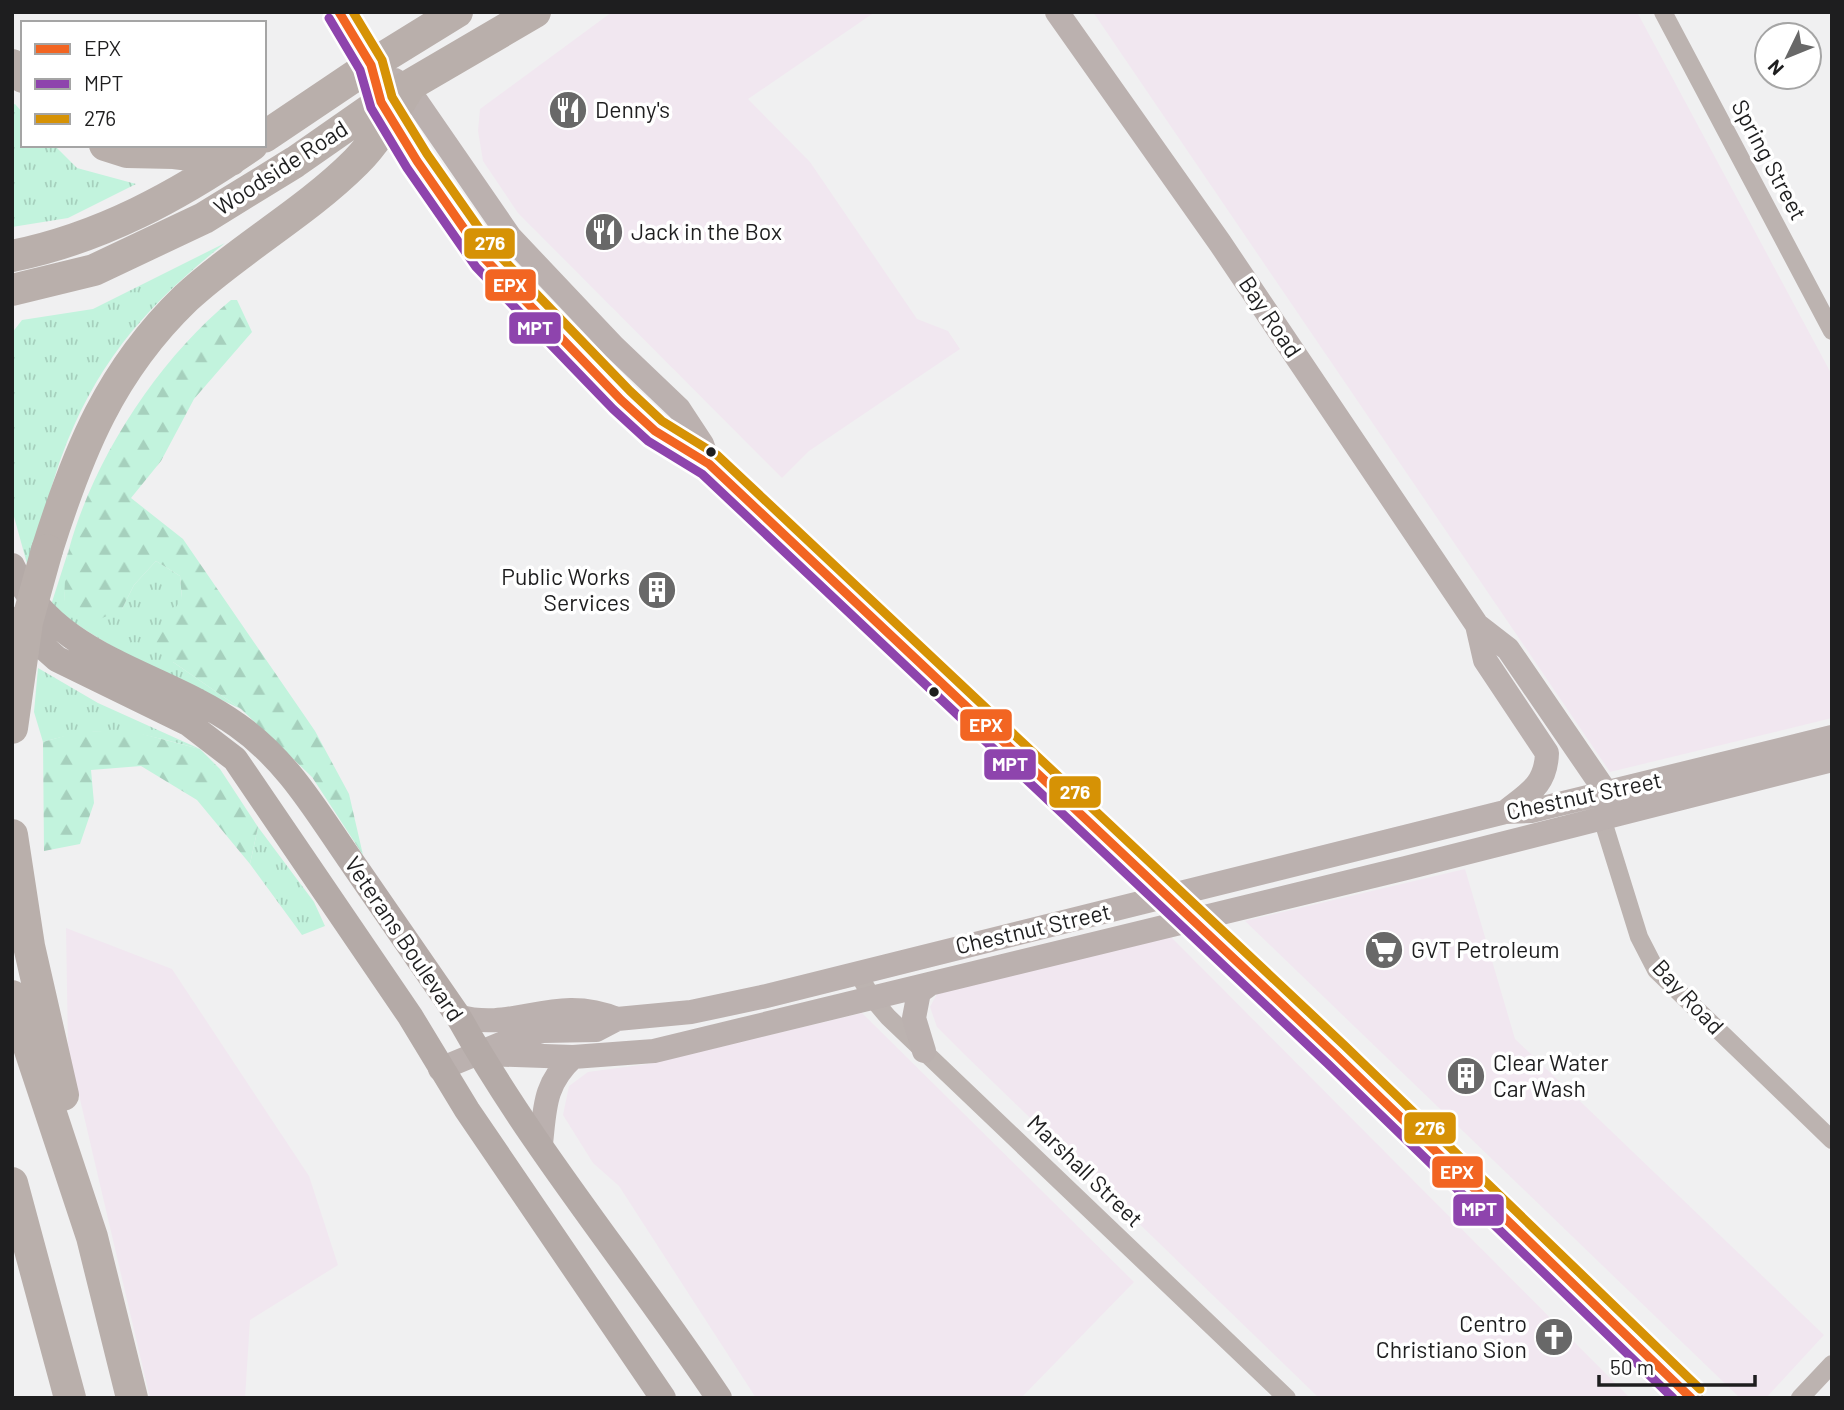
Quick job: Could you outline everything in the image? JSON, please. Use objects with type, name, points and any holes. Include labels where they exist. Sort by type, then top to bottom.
[{"type":"highway","name":"Woodside Road","points":[[266,136],[371,65],[457,12]]},
{"type":"highway","name":"Woodside Road","points":[[12,290],[94,270],[159,242],[246,194],[535,12]]},
{"type":"highway","points":[[12,728],[27,622],[47,550],[93,423],[123,370],[188,297],[356,162],[393,103]]},
{"type":"highway","points":[[111,147],[127,152],[242,153]]},
{"type":"highway","name":"Woodside Road","points":[[12,256],[79,240],[144,211],[242,153]]},
{"type":"highway","points":[[12,835],[22,908],[81,1171],[92,1237]]},
{"type":"highway","points":[[12,996],[92,1237],[132,1398]]},
{"type":"highway","points":[[12,1183],[70,1398]]},
{"type":"main road","name":"Veterans Boulevard","points":[[12,566],[33,601],[72,638],[100,656],[237,724],[281,762],[297,780],[458,1016],[480,1054],[541,1144],[719,1398]]},
{"type":"main road","name":"Veterans Boulevard","points":[[12,618],[57,659],[188,723],[236,759],[410,1016],[440,1069],[663,1398]]},
{"type":"street","points":[[339,12],[393,103],[453,216],[485,259],[518,295],[655,431],[709,464],[1166,898],[1335,1054],[1691,1398]]},
{"type":"street","name":"Bay Road","points":[[1057,12],[1220,243],[1476,625],[1508,649],[1606,792]]},
{"type":"street","name":"Spring Street","points":[[1663,12],[1832,331]]},
{"type":"street","points":[[393,103],[510,237],[614,347],[679,409],[702,444],[709,464]]},
{"type":"street","name":"Bay Road","points":[[1476,625],[1485,660],[1547,753],[1547,771],[1538,786],[1506,812]]},
{"type":"street","name":"Chestnut Street","points":[[440,1069],[510,1040],[543,1031],[596,1030],[617,1019],[691,1012],[1166,898],[1506,812],[1531,811],[1832,737]]},
{"type":"street","name":"Chestnut Street","points":[[480,1054],[573,1057],[654,1051],[1832,760]]},
{"type":"street","name":"Bay Road","points":[[1602,818],[1639,937],[1656,970],[1832,1140]]},
{"type":"street","name":"Marshall Street","points":[[858,972],[872,999],[924,1051],[1287,1398]]},
{"type":"street","points":[[924,1051],[914,1018],[919,992],[930,984]]},
{"type":"street","points":[[458,1016],[496,1022],[550,1010],[594,1009],[617,1019]]},
{"type":"street","points":[[541,1144],[545,1109],[552,1082],[557,1072],[573,1057]]},
{"type":"street","points":[[1800,1398],[1832,1364]]},
{"type":"shaded area","points":[[612,12],[875,12],[748,99],[810,162],[917,319],[948,331],[960,349],[809,451],[782,478],[518,213],[483,161],[478,131],[480,109]]},
{"type":"shaded area","points":[[1093,12],[1637,12],[1832,375],[1832,718],[1610,772]]},
{"type":"shaded area","points":[[1465,869],[1515,1039],[1824,1335],[1766,1398],[1740,1398],[1245,921]]},
{"type":"shaded area","points":[[66,928],[172,969],[309,1176],[338,1265],[250,1320],[245,1398],[150,1398],[68,1048]]},
{"type":"shaded area","points":[[1171,937],[1630,1398],[1319,1398],[937,1027],[930,1007],[938,992]]},
{"type":"shaded area","points":[[862,1013],[1134,1282],[1021,1398],[756,1398],[619,1186],[593,1163],[563,1115],[569,1086],[588,1072],[648,1064]]},
{"type":"green space","points":[[15,104],[21,111],[21,147],[56,147],[77,168],[136,184],[68,218],[12,227],[12,105]]},
{"type":"green space","points":[[225,243],[171,289],[148,313],[108,364],[90,393],[61,458],[29,571],[13,513],[12,333],[22,320],[93,309]]},
{"type":"green space","points":[[231,300],[237,300],[252,332],[194,399],[161,461],[131,498],[183,539],[315,731],[349,794],[363,855],[312,777],[241,709],[173,662],[154,640],[182,598],[180,576],[156,561],[134,585],[122,609],[85,626],[64,602],[69,549],[80,515],[112,446],[154,381],[178,351]]},
{"type":"green space","points":[[68,552],[64,602],[122,609],[134,585],[156,561],[180,576],[182,598],[173,662],[241,709],[119,650],[51,605]]},
{"type":"green space","points":[[38,668],[98,703],[200,749],[139,734],[105,731],[43,742],[34,712]]},
{"type":"green space","points":[[127,730],[200,749],[220,769],[258,827],[250,864],[197,800],[141,766],[91,770],[94,803],[80,844],[44,851],[43,742],[78,732]]},
{"type":"green space","points":[[258,827],[314,902],[325,926],[302,935],[250,864]]},
{"type":"transit line","name":"EPX","points":[[339,12],[371,65],[381,102],[417,161],[485,259],[621,400],[655,431],[709,464],[1335,1054],[1691,1398]]},
{"type":"transit line","name":"276","points":[[353,12],[382,60],[392,97],[427,154],[495,251],[630,391],[662,421],[717,455],[1344,1045],[1700,1389]]},
{"type":"transit line","name":"MPT","points":[[329,18],[360,70],[371,108],[407,168],[476,267],[613,409],[648,441],[702,474],[1327,1063],[1673,1398]]},
{"type":"place","name":"Denny's","points":[[568,110]]},
{"type":"place","name":"Jack in the Box","points":[[604,232]]},
{"type":"place","name":"Public Works Services","points":[[657,590]]},
{"type":"place","name":"GVT Petroleum","points":[[1384,950]]},
{"type":"place","name":"Clear Water Car Wash","points":[[1466,1076]]},
{"type":"place","name":"Centro Christiano Sion","points":[[1554,1337]]}]
